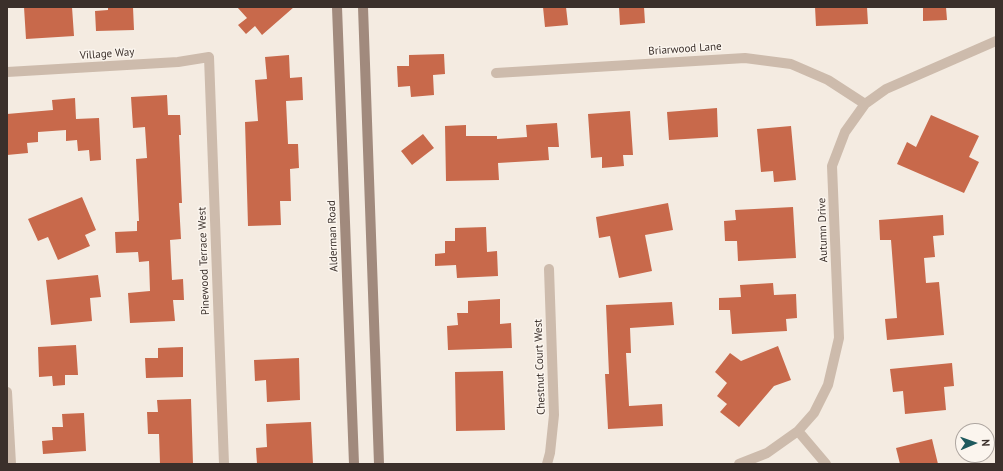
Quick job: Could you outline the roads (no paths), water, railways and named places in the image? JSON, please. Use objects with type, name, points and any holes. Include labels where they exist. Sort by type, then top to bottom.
[{"type":"main road","name":"Alderman Road","points":[[337,7],[354,464]]},
{"type":"main road","points":[[363,7],[379,464]]},
{"type":"street","name":"Autumn Drive","points":[[739,464],[767,453],[798,432],[814,413],[828,385],[839,338],[832,166],[845,132],[865,104],[886,89],[996,41]]},
{"type":"street","name":"Village Way","points":[[7,72],[178,62],[209,58]]},
{"type":"street","name":"Pinewood Terrace West","points":[[209,58],[224,464]]},
{"type":"street","name":"Briarwood Lane","points":[[496,73],[745,58],[791,64],[828,80],[865,104]]},
{"type":"street","name":"Chestnut Court West","points":[[547,464],[550,453],[554,415],[549,269]]},
{"type":"street","points":[[7,392],[11,464]]},
{"type":"street","points":[[798,432],[826,464]]}]
